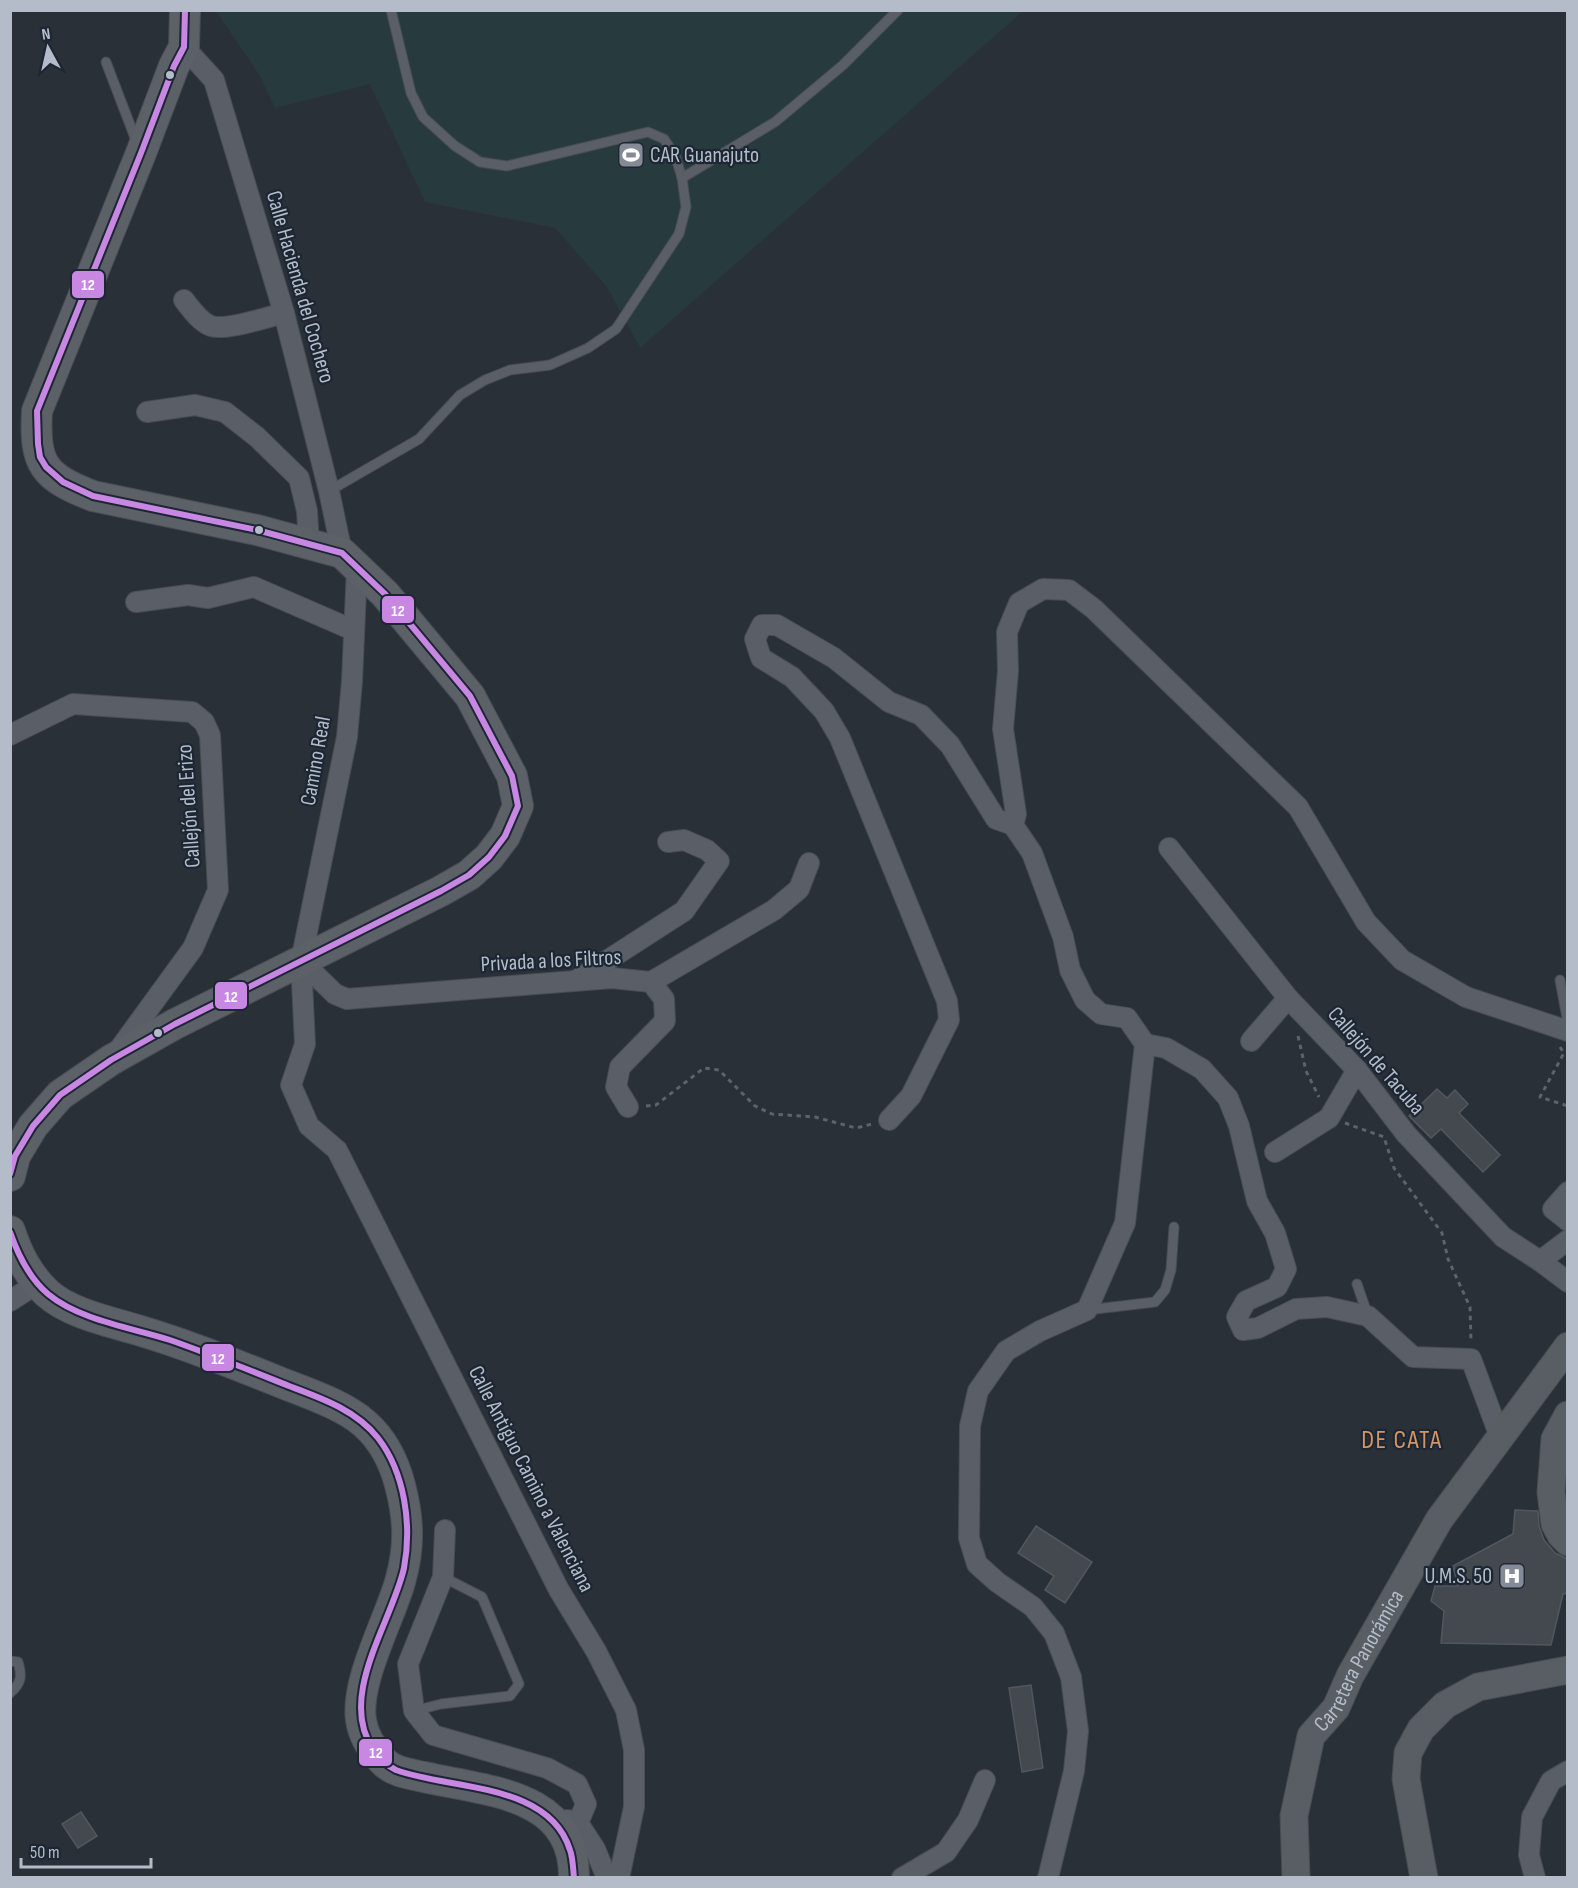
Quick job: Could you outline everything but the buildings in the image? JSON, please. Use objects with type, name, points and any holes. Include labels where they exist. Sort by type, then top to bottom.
[{"type":"main road","points":[[10,1176],[15,1156],[33,1126],[60,1095],[111,1060],[176,1024],[469,875],[489,857],[505,836],[518,806],[512,776],[470,696],[386,594],[349,560],[309,544],[256,530],[93,496],[68,486],[50,474],[39,455],[35,432],[37,411],[174,66],[184,47],[186,10]]},
{"type":"main road","points":[[10,1231],[28,1272],[47,1293],[67,1307],[179,1343],[330,1402],[364,1423],[386,1448],[399,1479],[407,1513],[407,1546],[400,1580],[365,1679],[360,1700],[361,1721],[369,1744],[384,1763],[404,1773],[493,1791],[525,1801],[551,1816],[566,1837],[574,1861],[574,1878]]},
{"type":"street","name":"Calle Hacienda del Cochero","points":[[184,47],[214,80],[285,313],[349,560]]},
{"type":"street","points":[[184,300],[193,312],[211,326],[228,327],[285,313]]},
{"type":"street","points":[[147,412],[195,405],[225,412],[258,437],[300,478],[307,511],[309,544]]},
{"type":"street","name":"Camino Real","points":[[302,961],[347,737],[352,681],[353,630],[349,560]]},
{"type":"street","points":[[136,602],[188,595],[208,598],[254,586],[353,630]]},
{"type":"street","points":[[1013,825],[1016,814],[1003,729],[1008,671],[1007,632],[1019,603],[1042,589],[1069,590],[1094,609],[1298,807],[1366,922],[1402,960],[1466,998],[1558,1024],[1568,1031]]},
{"type":"street","points":[[889,1120],[911,1096],[949,1020],[947,1001],[840,738],[824,711],[792,676],[761,658],[755,639],[762,625],[777,625],[834,658],[889,702],[921,715],[950,745],[996,819],[1013,825],[1032,853],[1063,937],[1070,970],[1085,1000],[1101,1014],[1127,1018],[1145,1044],[1125,1223],[1087,1310],[1040,1331],[1006,1351],[978,1391],[970,1426],[969,1538],[977,1564],[1033,1607],[1054,1633],[1071,1677],[1078,1731],[1074,1771],[1048,1878]]},
{"type":"street","name":"Callejón del Erizo","points":[[10,735],[73,704],[192,712],[204,722],[210,735],[218,890],[193,948],[111,1060]]},
{"type":"street","points":[[574,981],[684,911],[719,861],[707,850],[684,840],[668,842]]},
{"type":"street","name":"Callejón de Tacuba","points":[[1169,848],[1288,998],[1357,1070],[1406,1134],[1503,1237],[1568,1282]]},
{"type":"street","points":[[651,982],[774,910],[799,889],[809,863]]},
{"type":"street","name":"Privada a los Filtros","points":[[302,961],[335,994],[347,999],[612,978],[651,982],[664,999],[665,1021],[620,1067],[616,1087],[628,1107]]},
{"type":"street","name":"Calle Antiguo Camino a Valenciana","points":[[302,961],[305,1044],[291,1085],[309,1126],[337,1150],[559,1590],[596,1651],[626,1710],[634,1750],[634,1807],[620,1878]]},
{"type":"street","points":[[1251,1041],[1288,998]]},
{"type":"street","points":[[1145,1044],[1166,1048],[1202,1069],[1228,1098],[1239,1126],[1257,1200],[1275,1233],[1286,1269],[1277,1287],[1246,1301],[1237,1317],[1243,1330],[1258,1328],[1296,1309],[1327,1307],[1368,1316],[1413,1357],[1471,1359],[1500,1437]]},
{"type":"street","points":[[1275,1152],[1329,1118],[1357,1070]]},
{"type":"street","points":[[1568,1192],[1553,1209],[1568,1221]]},
{"type":"street","points":[[1540,1261],[1568,1240]]},
{"type":"street","points":[[10,1301],[38,1283]]},
{"type":"street","name":"Carretera Panorámica","points":[[1296,1878],[1294,1816],[1311,1736],[1336,1708],[1350,1676],[1439,1520],[1568,1346]]},
{"type":"street","points":[[1568,1415],[1555,1439],[1551,1492],[1555,1524],[1568,1542]]},
{"type":"street","points":[[445,1530],[443,1577],[408,1664],[414,1711],[433,1735],[547,1768],[577,1784],[586,1804],[578,1823]]},
{"type":"street","points":[[1424,1878],[1406,1779],[1408,1753],[1421,1729],[1445,1706],[1478,1687],[1568,1670]]},
{"type":"street","points":[[1535,1878],[1529,1855],[1532,1817],[1551,1781],[1568,1771]]},
{"type":"street","points":[[902,1878],[946,1851],[968,1820],[985,1780]]},
{"type":"street","points":[[544,1812],[578,1823],[595,1849],[607,1878]]},
{"type":"lane","points":[[330,491],[419,439],[460,395],[485,380],[510,370],[550,365],[588,348],[615,329],[679,234],[686,207],[682,178],[675,155],[664,139],[648,132],[507,166],[480,162],[455,146],[423,117],[411,93],[391,10]]},
{"type":"lane","points":[[682,178],[775,122],[843,65],[898,10]]},
{"type":"lane","points":[[106,62],[141,153]]},
{"type":"lane","points":[[1558,1024],[1560,980]]},
{"type":"lane","points":[[1087,1310],[1155,1302],[1165,1290],[1171,1270],[1174,1227]]},
{"type":"lane","points":[[1357,1284],[1368,1316]]},
{"type":"lane","points":[[414,1711],[441,1704],[510,1696],[519,1684],[482,1597],[443,1577]]},
{"type":"lane","points":[[10,1661],[18,1662],[21,1672],[18,1686],[10,1693]]},
{"type":"path","points":[[1288,998],[1306,1071],[1329,1118],[1384,1137],[1394,1168],[1442,1233],[1448,1259],[1470,1307],[1471,1359]]},
{"type":"path","points":[[1558,1024],[1564,1053],[1540,1097],[1568,1106]]},
{"type":"path","points":[[628,1107],[656,1105],[704,1068],[719,1070],[755,1106],[772,1114],[815,1117],[856,1128],[889,1120]]},
{"type":"green space","name":"CAR Guanajuto","points":[[216,11],[1023,11],[640,348],[607,287],[555,228],[425,202],[370,84],[275,108],[260,76]]},
{"type":"transit line","name":"12","points":[[10,1174],[15,1156],[33,1126],[60,1095],[111,1060],[175,1024],[469,875],[489,857],[505,836],[518,806],[512,776],[470,696],[385,594],[342,553],[257,530],[93,496],[63,482],[46,467],[40,457],[37,411],[174,66],[184,47],[185,10]]},
{"type":"transit line","name":"12","points":[[10,1232],[30,1273],[41,1288],[61,1303],[90,1317],[185,1345],[325,1400],[349,1412],[378,1438],[395,1467],[400,1483],[407,1534],[404,1568],[398,1589],[370,1659],[364,1683],[361,1706],[364,1728],[373,1749],[386,1764],[396,1770],[495,1792],[520,1800],[542,1812],[559,1828],[570,1850],[574,1878]]},
{"type":"place","name":"CAR Guanajuto","points":[[631,155]]},
{"type":"place","name":"U.M.S. 50","points":[[1512,1576]]},
{"type":"district","name":"DE CATA","points":[[1402,1440]]}]
